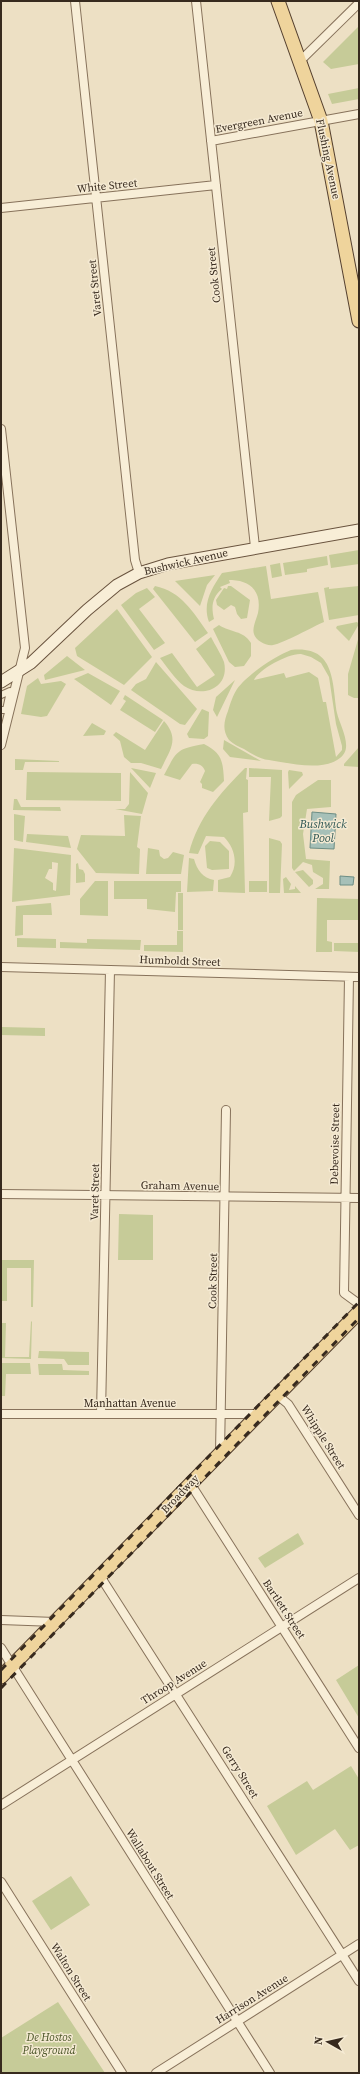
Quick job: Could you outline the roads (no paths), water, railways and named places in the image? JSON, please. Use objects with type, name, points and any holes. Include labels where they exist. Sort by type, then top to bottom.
[{"type":"main road","name":"Flushing Avenue","points":[[278,1],[321,121],[358,304],[359,321]]},
{"type":"main road","name":"Bushwick Avenue","points":[[1,682],[31,663],[87,610],[117,585],[139,573],[168,564],[255,547],[359,530]]},
{"type":"main road","name":"Broadway","points":[[1,1677],[359,1312]]},
{"type":"street","name":"Varet Street","points":[[75,1],[135,560],[139,573]]},
{"type":"street","name":"Cook Street","points":[[196,1],[255,547]]},
{"type":"street","points":[[300,62],[359,3]]},
{"type":"street","name":"Evergreen Avenue","points":[[211,141],[359,114]]},
{"type":"street","name":"White Street","points":[[1,208],[216,185]]},
{"type":"street","points":[[1,429],[25,648],[1,745]]},
{"type":"street","points":[[1,695],[10,691],[6,710],[1,710]]},
{"type":"street","name":"Humboldt Street","points":[[1,966],[359,977]]},
{"type":"street","name":"Varet Street","points":[[101,1414],[110,970]]},
{"type":"street","name":"Debevoise Street","points":[[350,977],[344,1293],[359,1304]]},
{"type":"street","name":"Cook Street","points":[[220,1453],[226,1110]]},
{"type":"street","name":"Graham Avenue","points":[[1,1194],[225,1198],[359,1198]]},
{"type":"street","name":"Whipple Street","points":[[277,1394],[288,1404],[359,1515]]},
{"type":"street","name":"Manhattan Avenue","points":[[1,1414],[258,1414]]},
{"type":"street","name":"Bartlett Street","points":[[190,1484],[359,1748]]},
{"type":"street","name":"Gerry Street","points":[[100,1576],[177,1694],[359,1981]]},
{"type":"street","name":"Throop Avenue","points":[[1,1805],[359,1578]]},
{"type":"street","points":[[1,1620],[55,1622]]},
{"type":"street","name":"Wallabout Street","points":[[1,1648],[270,2073]]},
{"type":"street","name":"Walton Street","points":[[1,1882],[122,2073]]},
{"type":"street","name":"Harrison Avenue","points":[[156,2073],[359,1944]]},
{"type":"water","name":"Bushwick Pool","points":[[312,812],[336,814],[334,849],[310,848]]},
{"type":"water","points":[[340,876],[354,877],[353,885],[340,885]]},
{"type":"railway","points":[[1,1670],[359,1302]]},
{"type":"railway","points":[[1,1688],[359,1318]]},
{"type":"park label","name":"De Hostos Playground","points":[[49,2043]]}]
